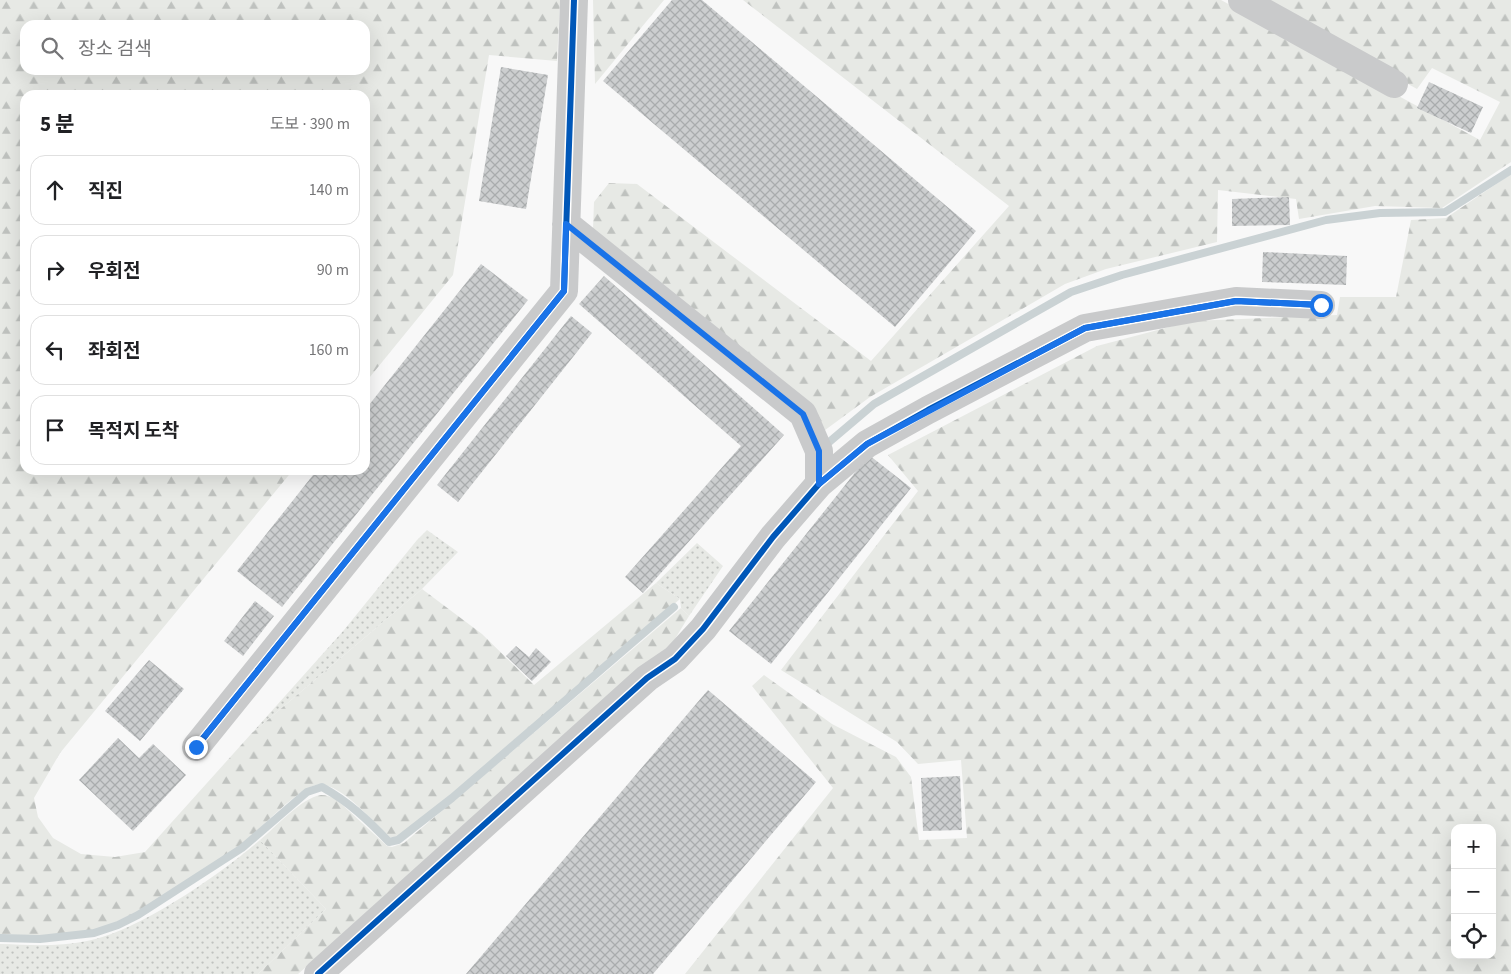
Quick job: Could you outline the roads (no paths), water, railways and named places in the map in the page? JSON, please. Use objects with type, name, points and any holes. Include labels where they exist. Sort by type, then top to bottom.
[{"type":"street","points":[[196,747],[564,291],[574,0]]},
{"type":"street","points":[[1242,0],[1394,84]]},
{"type":"street","points":[[566,224],[803,414],[819,451],[819,484]]},
{"type":"street","points":[[318,974],[647,678],[675,659],[703,629],[773,537],[819,484],[867,444],[1085,328],[1236,301],[1321,305]]},
{"type":"waterway","points":[[828,443],[874,404],[1071,292],[1122,275],[1326,220],[1380,213],[1445,212],[1511,170]]},
{"type":"waterway","points":[[0,938],[40,939],[94,933],[118,925],[138,915],[242,848],[307,792],[322,787],[358,812],[389,842],[398,840],[452,798],[674,607]]}]
